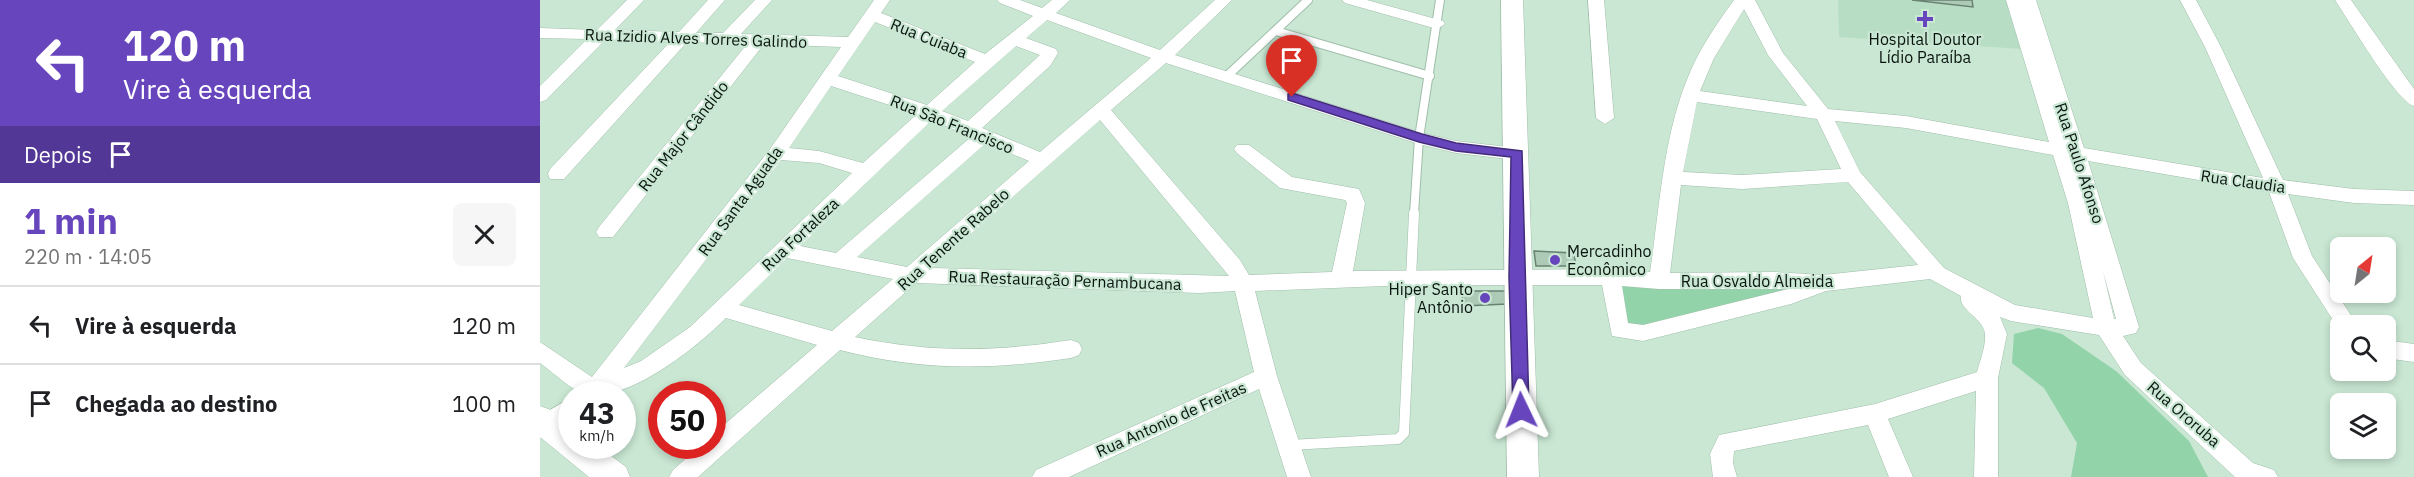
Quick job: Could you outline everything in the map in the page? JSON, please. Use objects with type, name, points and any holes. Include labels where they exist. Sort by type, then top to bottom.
[{"type":"main road","points":[[1512,0],[1517,154],[1516,277],[1523,477]]},
{"type":"main road","points":[[592,459],[614,477]]},
{"type":"street","points":[[540,96],[598,35],[636,0]]},
{"type":"street","points":[[557,174],[717,0]]},
{"type":"street","points":[[726,40],[764,0]]},
{"type":"street","points":[[1005,0],[1162,57],[1419,138],[1456,147],[1517,154]]},
{"type":"street","name":"Rua Fortaleza","points":[[619,381],[649,368],[697,333],[930,112],[987,61],[1062,0]]},
{"type":"street","name":"Rua Tenente Rabelo","points":[[681,477],[1162,57],[1224,0]]},
{"type":"street","points":[[1350,0],[1437,24]]},
{"type":"street","points":[[1596,0],[1605,118]]},
{"type":"street","points":[[1659,281],[1674,178],[1690,95],[1712,43],[1742,0]]},
{"type":"street","points":[[1747,0],[1776,56],[1823,114],[1853,175],[1932,271],[1989,316],[1996,334],[1987,378],[1986,477]]},
{"type":"street","name":"Rua Paulo Afonso","points":[[2014,0],[2040,62],[2067,149],[2106,328]]},
{"type":"street","name":"Rua Paulo Afonso","points":[[2028,0],[2040,62]]},
{"type":"street","points":[[2188,0],[2213,47],[2276,186],[2303,258],[2341,315]]},
{"type":"street","points":[[2343,0],[2414,100]]},
{"type":"street","name":"Rua Santa Aguada","points":[[601,381],[776,153],[877,8]]},
{"type":"street","name":"Rua Cuiaba","points":[[877,8],[987,61]]},
{"type":"street","name":"Rua Izidio Alves Torres Galindo","points":[[540,33],[852,42]]},
{"type":"street","points":[[841,260],[977,131],[1050,53],[1014,39]]},
{"type":"street","name":"Rua Major Cândido","points":[[606,232],[759,40]]},
{"type":"street","points":[[2396,77],[2414,79]]},
{"type":"street","name":"Rua São Francisco","points":[[828,79],[930,112],[1042,160]]},
{"type":"street","name":"Rua Claudia","points":[[1690,95],[1823,114],[1906,122],[2067,149],[2193,174],[2276,186],[2354,196],[2414,198]]},
{"type":"street","points":[[1101,110],[1227,254],[1243,283],[1266,376],[1290,445],[1296,476]]},
{"type":"street","points":[[1243,149],[1287,183],[1352,194],[1356,202],[1341,279]]},
{"type":"street","name":"Rua Paulo Afonso","points":[[2067,149],[2094,202],[2129,327]]},
{"type":"street","points":[[776,153],[819,157],[867,171]]},
{"type":"street","points":[[1674,178],[1742,182],[1853,175]]},
{"type":"street","name":"Rua Restauração Pernambucana","points":[[782,250],[910,275],[1200,285],[1409,277]]},
{"type":"street","points":[[1932,271],[2011,313],[2106,328],[2129,327],[2121,350]]},
{"type":"street","name":"Rua Osvaldo Almeida","points":[[1409,277],[1611,278],[1659,281],[1774,280],[1824,283],[1932,271]]},
{"type":"street","points":[[1611,278],[1619,330],[1632,333],[1643,333],[1791,296],[1824,283]]},
{"type":"street","points":[[723,309],[837,342],[929,358],[975,360],[1071,349]]},
{"type":"street","name":"Rua Ororuba","points":[[2106,328],[2133,369],[2253,475]]},
{"type":"street","points":[[540,351],[577,381]]},
{"type":"street","points":[[2396,351],[2412,355]]},
{"type":"street","name":"Rua Antonio de Freitas","points":[[1044,477],[1266,376]]},
{"type":"street","points":[[1725,477],[1720,459],[1721,449],[1727,442],[1875,414],[1987,378]]},
{"type":"street","points":[[1875,414],[1901,477]]},
{"type":"lane","points":[[1227,76],[1308,0]]},
{"type":"lane","points":[[1290,445],[1398,440],[1404,433],[1409,277],[1419,138],[1440,0]]},
{"type":"lane","points":[[1276,31],[1430,75]]},
{"type":"shaded area","name":"Hospital Doutor Lídio Paraíba","points":[[1838,0],[2007,0],[2022,49],[1839,37]]},
{"type":"green space","points":[[1611,277],[1823,283],[1626,332]]},
{"type":"green space","points":[[2038,328],[2062,334],[2116,371],[2189,441],[2208,477],[2071,477],[2077,443],[2044,388],[2012,363],[2014,334]]},
{"type":"building","name":"Hospital Doutor Lídio Paraíba","points":[[1912,0],[1972,0],[1973,7]]},
{"type":"building","name":"Mercadinho Econômico","points":[[1534,251],[1574,253],[1576,266],[1536,266]]},
{"type":"building","name":"Hiper Santo Antônio","points":[[1461,291],[1507,291],[1507,304],[1464,306]]},
{"type":"place","name":"Hospital Doutor Lídio Paraíba","points":[[1925,19]]},
{"type":"place","name":"Mercadinho Econômico","points":[[1555,260]]},
{"type":"place","name":"Hiper Santo Antônio","points":[[1485,298]]},
{"type":"route","points":[[1292,97],[1419,138],[1456,147],[1517,154],[1516,277],[1521,410]]}]
